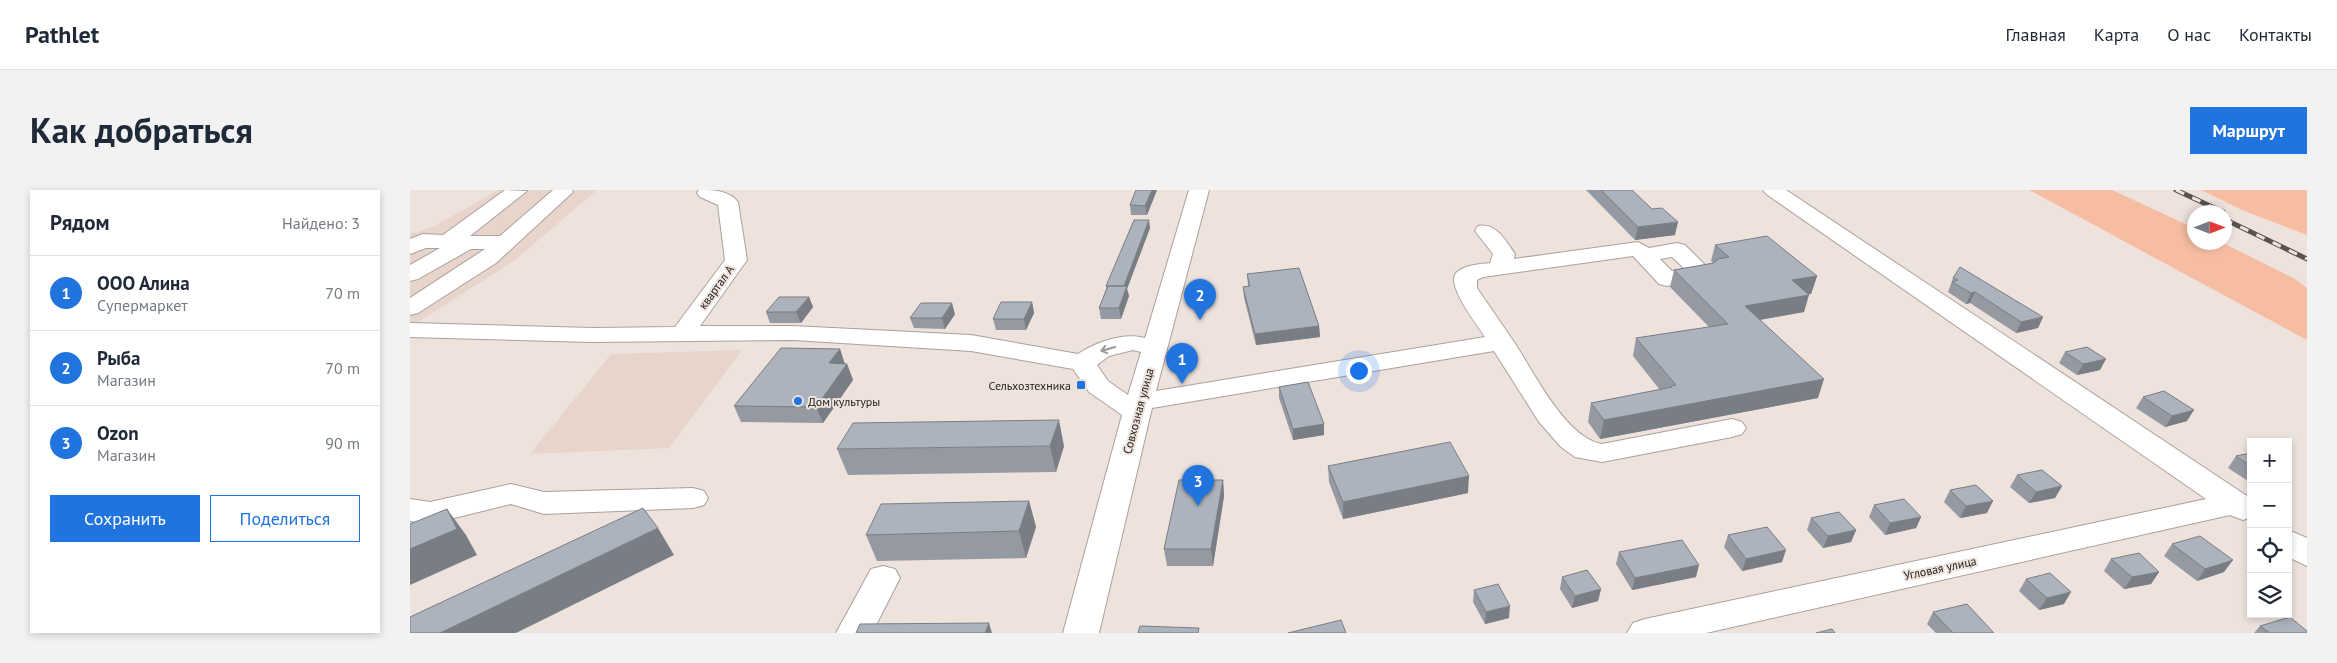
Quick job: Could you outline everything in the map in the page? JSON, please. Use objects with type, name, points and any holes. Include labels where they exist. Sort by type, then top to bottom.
[{"type":"street","name":"квартал А","points":[[682,334],[736,260],[728,202],[707,193],[710,190]]},
{"type":"street","name":"Совхозная улица","points":[[1081,633],[1138,407],[1199,190]]},
{"type":"street","name":"Угловая улица","points":[[1773,190],[2243,509]]},
{"type":"street","points":[[410,274],[457,242],[517,191]]},
{"type":"street","points":[[411,324],[562,192]]},
{"type":"street","points":[[1486,231],[1504,254],[1500,268]]},
{"type":"street","points":[[410,247],[423,241],[502,244]]},
{"type":"street","points":[[1643,255],[1638,249],[1500,268],[1469,274],[1464,277],[1463,282],[1554,422],[1569,439],[1585,450],[1602,453],[1732,428]]},
{"type":"street","points":[[411,324],[593,335],[793,334],[971,343],[1083,363],[1100,352],[1133,342],[1155,348]]},
{"type":"street","points":[[1083,363],[1088,375],[1101,390],[1138,407],[1501,342]]},
{"type":"street","points":[[410,510],[430,513],[511,494],[544,502],[693,498]]},
{"type":"street","name":"Угловая улица","points":[[1645,633],[2243,509]]},
{"type":"street","points":[[2292,544],[2307,554]]},
{"type":"street","points":[[854,633],[882,578]]},
{"type":"shaded area","points":[[498,190],[597,190],[515,260],[417,323],[410,325],[410,234],[433,227]]},
{"type":"shaded area","points":[[2029,190],[2112,190],[2187,225],[2187,250],[2232,250],[2232,248],[2295,279],[2307,288],[2307,340]]},
{"type":"shaded area","points":[[2201,190],[2307,190],[2307,235],[2244,211]]},
{"type":"shaded area","points":[[742,350],[669,448],[530,454],[611,354]]},
{"type":"building","points":[[1136,190],[1152,190],[1145,206],[1130,205]]},
{"type":"building","points":[[1601,190],[1632,190],[1652,209],[1662,208],[1678,222],[1638,227]]},
{"type":"building","points":[[1134,220],[1149,220],[1124,286],[1106,286]]},
{"type":"building","points":[[1767,236],[1817,276],[1792,280],[1809,295],[1745,306],[1824,379],[1604,420],[1591,403],[1676,385],[1636,338],[1728,324],[1674,270],[1714,263],[1718,259],[1729,257],[1715,245]]},
{"type":"building","points":[[1960,267],[2043,317],[2021,322],[1975,292],[1971,293],[1952,282],[1958,280],[1953,278]]},
{"type":"building","points":[[1299,268],[1319,326],[1255,334],[1243,287],[1250,286],[1247,274]]},
{"type":"building","points":[[1108,286],[1127,286],[1119,308],[1099,308]]},
{"type":"building","points":[[779,297],[809,297],[796,312],[766,312]]},
{"type":"building","points":[[1001,302],[1032,302],[1024,319],[993,319]]},
{"type":"building","points":[[921,303],[952,303],[942,318],[910,318]]},
{"type":"building","points":[[2087,347],[2106,359],[2083,364],[2065,352]]},
{"type":"building","points":[[781,348],[840,349],[829,363],[847,364],[816,407],[734,406]]},
{"type":"building","points":[[1308,382],[1324,424],[1293,429],[1279,387]]},
{"type":"building","points":[[2164,391],[2194,410],[2172,416],[2143,397]]},
{"type":"building","points":[[1059,420],[1050,446],[837,449],[853,423]]},
{"type":"building","points":[[1450,442],[1469,476],[1343,502],[1328,466]]},
{"type":"building","points":[[2247,454],[2247,463],[2236,456]]},
{"type":"building","points":[[2042,470],[2062,486],[2036,492],[2017,475]]},
{"type":"building","points":[[1179,480],[1223,480],[1211,549],[1164,549]]},
{"type":"building","points":[[1976,485],[1993,501],[1966,506],[1950,490]]},
{"type":"building","points":[[1904,499],[1921,517],[1890,523],[1874,505]]},
{"type":"building","points":[[1029,501],[1019,531],[866,535],[881,504]]},
{"type":"building","points":[[643,508],[658,528],[440,633],[410,633],[410,617]]},
{"type":"building","points":[[447,509],[457,529],[410,549],[410,524]]},
{"type":"building","points":[[1839,512],[1856,530],[1828,536],[1811,518]]},
{"type":"building","points":[[1767,527],[1786,550],[1746,559],[1728,535]]},
{"type":"building","points":[[2200,536],[2233,560],[2205,569],[2172,544]]},
{"type":"building","points":[[1682,540],[1699,565],[1635,578],[1619,552]]},
{"type":"building","points":[[2139,553],[2159,572],[2132,577],[2111,559]]},
{"type":"building","points":[[1587,570],[1601,589],[1575,596],[1562,577]]},
{"type":"building","points":[[2050,573],[2071,592],[2047,598],[2026,579]]},
{"type":"building","points":[[1498,584],[1510,606],[1486,612],[1474,590]]},
{"type":"building","points":[[1967,604],[1994,633],[1953,633],[1933,612]]},
{"type":"building","points":[[2291,618],[2307,633],[2270,633],[2260,626]]},
{"type":"building","points":[[1341,620],[1346,633],[1288,633]]},
{"type":"building","points":[[989,623],[985,633],[856,633],[860,624]]},
{"type":"building","points":[[1140,626],[1199,628],[1198,633],[1138,633]]},
{"type":"building","points":[[1832,629],[1835,633],[1816,633]]},
{"type":"railway","points":[[2176,190],[2208,205]]},
{"type":"railway","points":[[2232,223],[2307,259]]},
{"type":"place","name":"Рыба","points":[[1200,320]]},
{"type":"place","name":"ООО Алина","points":[[1182,384]]},
{"type":"place","name":"Сельхозтехника","points":[[1081,385]]},
{"type":"place","name":"Дом культуры","points":[[798,401]]},
{"type":"place","name":"Ozon","points":[[1198,506]]}]
